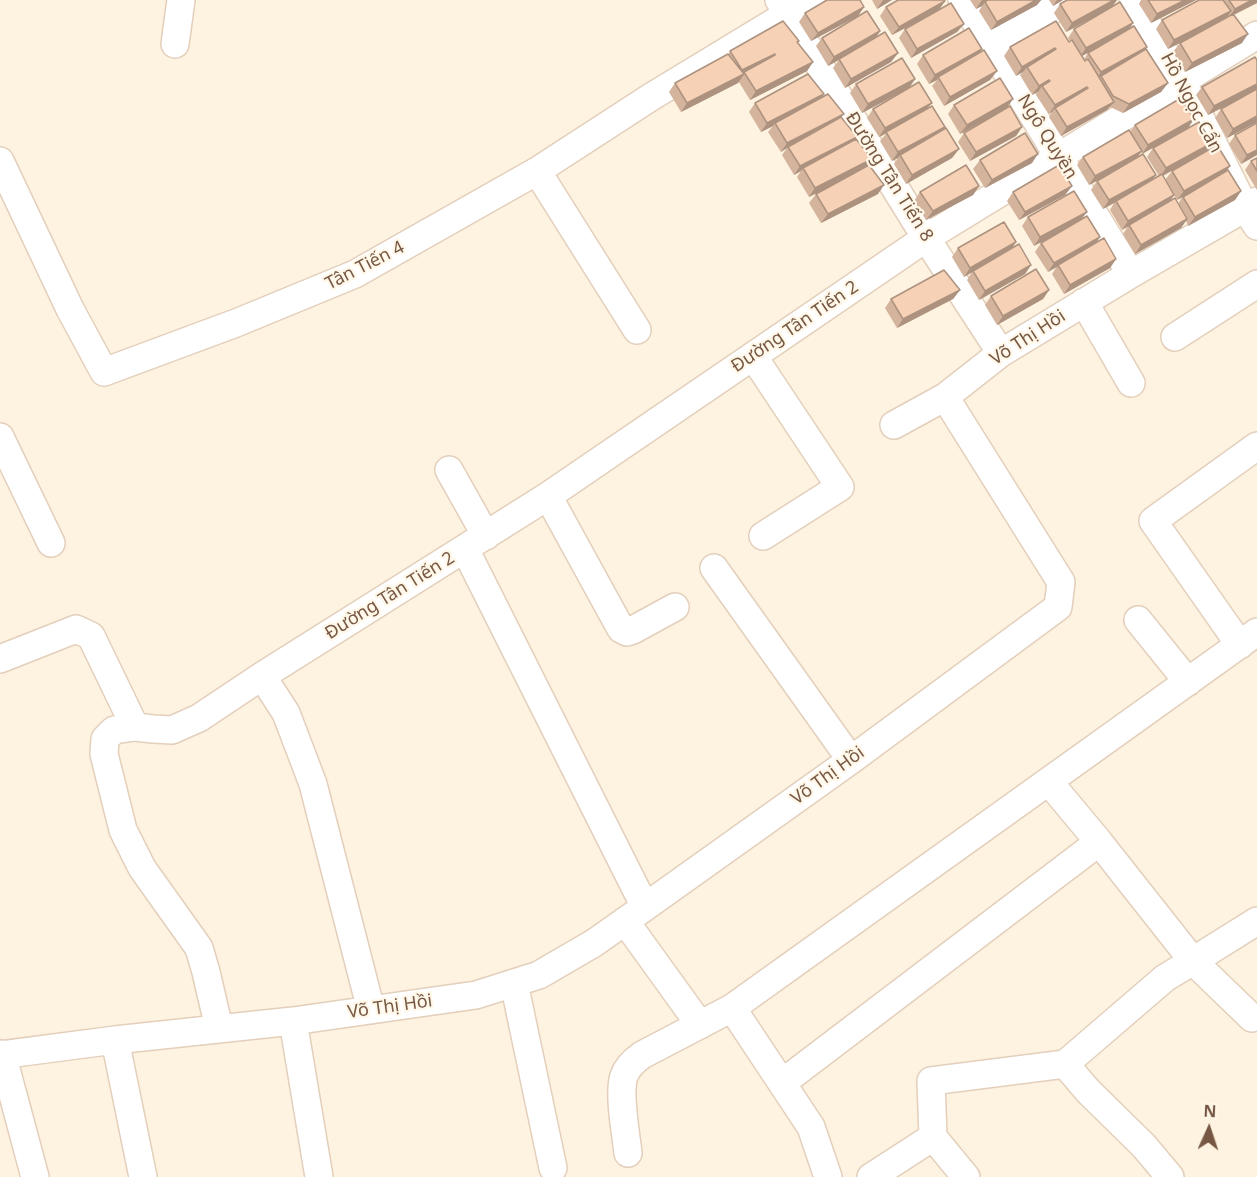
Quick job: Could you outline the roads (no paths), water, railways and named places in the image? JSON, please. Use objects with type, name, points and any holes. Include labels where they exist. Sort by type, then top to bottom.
[{"type":"street","points":[[175,44],[181,0]]},
{"type":"street","name":"Ngô Quyền","points":[[962,0],[1131,274]]},
{"type":"street","points":[[990,45],[1070,0]]},
{"type":"street","name":"Hồ Ngọc Cẩn","points":[[1133,0],[1182,81],[1253,211]]},
{"type":"street","name":"Tân Tiến 4","points":[[0,160],[70,309],[104,372],[236,323],[355,274],[537,171],[792,4]]},
{"type":"street","name":"Đường Tân Tiến 8","points":[[792,4],[926,238],[1001,353]]},
{"type":"street","name":"Đường Tân Tiến 2","points":[[219,1028],[199,948],[142,868],[123,830],[104,753],[105,739],[114,730],[135,727],[172,730],[199,718],[548,496],[926,238],[1257,35]]},
{"type":"street","points":[[537,171],[638,330]]},
{"type":"street","name":"Võ Thị Hồi","points":[[1,1054],[219,1028],[293,1022],[476,995],[539,975],[594,943],[851,760],[1058,607],[1060,582],[945,397],[1001,353],[1131,274],[1253,211]]},
{"type":"street","points":[[1175,338],[1257,284]]},
{"type":"street","points":[[1084,303],[1131,383]]},
{"type":"street","points":[[753,356],[840,487],[763,536]]},
{"type":"street","points":[[894,425],[945,397]]},
{"type":"street","points":[[0,437],[51,543]]},
{"type":"street","points":[[628,1153],[621,1089],[624,1075],[632,1062],[732,1008],[1249,638],[1153,521],[1257,446]]},
{"type":"street","points":[[449,470],[475,543],[635,914],[700,1025]]},
{"type":"street","points":[[548,496],[621,629],[627,632],[633,630],[675,607]]},
{"type":"street","points":[[714,568],[851,760]]},
{"type":"street","points":[[1138,620],[1188,682]]},
{"type":"street","points":[[0,659],[76,629],[85,632],[91,636],[135,727]]},
{"type":"street","points":[[262,676],[286,712],[313,784],[371,1010]]},
{"type":"street","points":[[1049,782],[1194,961],[1252,1018]]},
{"type":"street","points":[[782,1083],[1099,842]]},
{"type":"street","points":[[966,1177],[933,1137],[931,1081],[1065,1064],[1165,978],[1257,921]]},
{"type":"street","points":[[514,982],[553,1168]]},
{"type":"street","points":[[732,1008],[811,1127],[828,1177]]},
{"type":"street","points":[[293,1022],[319,1177]]},
{"type":"street","points":[[115,1040],[143,1177]]},
{"type":"street","points":[[1,1054],[35,1177]]},
{"type":"street","points":[[1065,1064],[1144,1146],[1170,1177]]},
{"type":"street","points":[[871,1177],[933,1137]]}]
